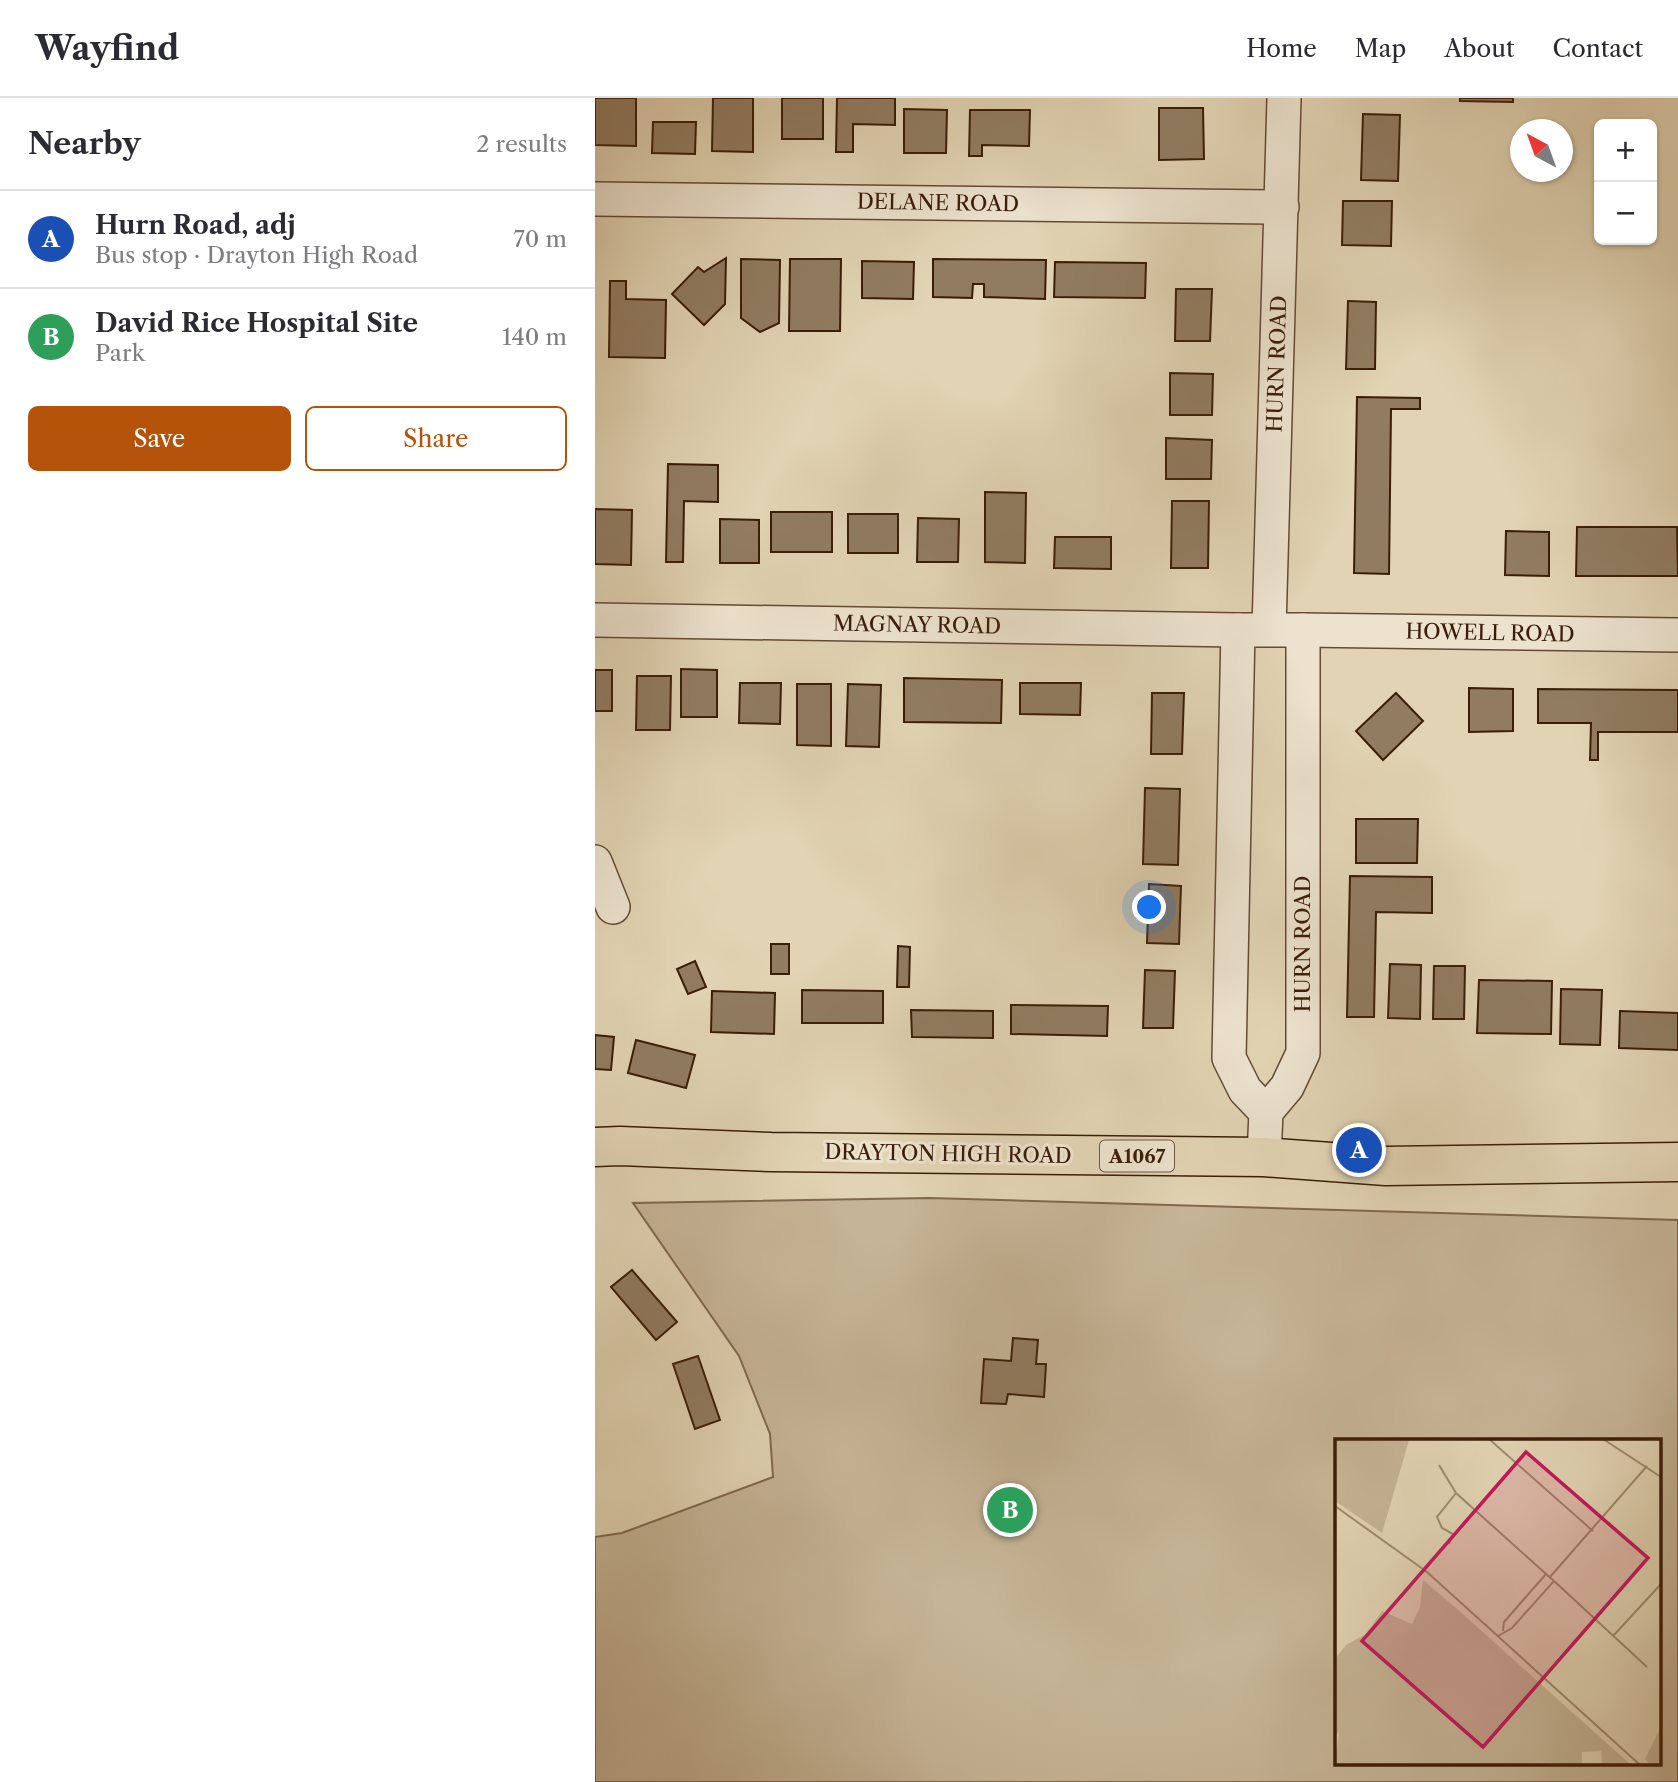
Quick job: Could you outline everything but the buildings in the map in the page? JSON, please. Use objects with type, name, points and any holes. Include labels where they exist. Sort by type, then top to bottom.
[{"type":"main road","name":"DRAYTON HIGH ROAD","points":[[595,1147],[771,1152],[1264,1157],[1386,1166],[1678,1162]]},
{"type":"street","name":"HURN ROAD","points":[[1284,98],[1282,207],[1229,1058],[1245,1090],[1266,1112],[1287,1087],[1303,1053],[1303,630]]},
{"type":"street","name":"DELANE ROAD","points":[[595,199],[1282,207]]},
{"type":"street","name":"MAGNAY ROAD","points":[[595,620],[1254,630]]},
{"type":"street","points":[[1254,630],[1303,630]]},
{"type":"street","name":"HOWELL ROAD","points":[[1303,630],[1678,635]]},
{"type":"street","points":[[595,862],[613,907]]},
{"type":"street","points":[[1264,1157],[1266,1112]]},
{"type":"shaded area","points":[[930,1198],[1678,1220],[1678,1782],[595,1782],[595,1537],[622,1533],[773,1477],[770,1434],[739,1356],[633,1203]]},
{"type":"place","name":"Hurn Road, adj","points":[[1359,1150]]},
{"type":"place","name":"David Rice Hospital Site","points":[[1010,1510]]}]
